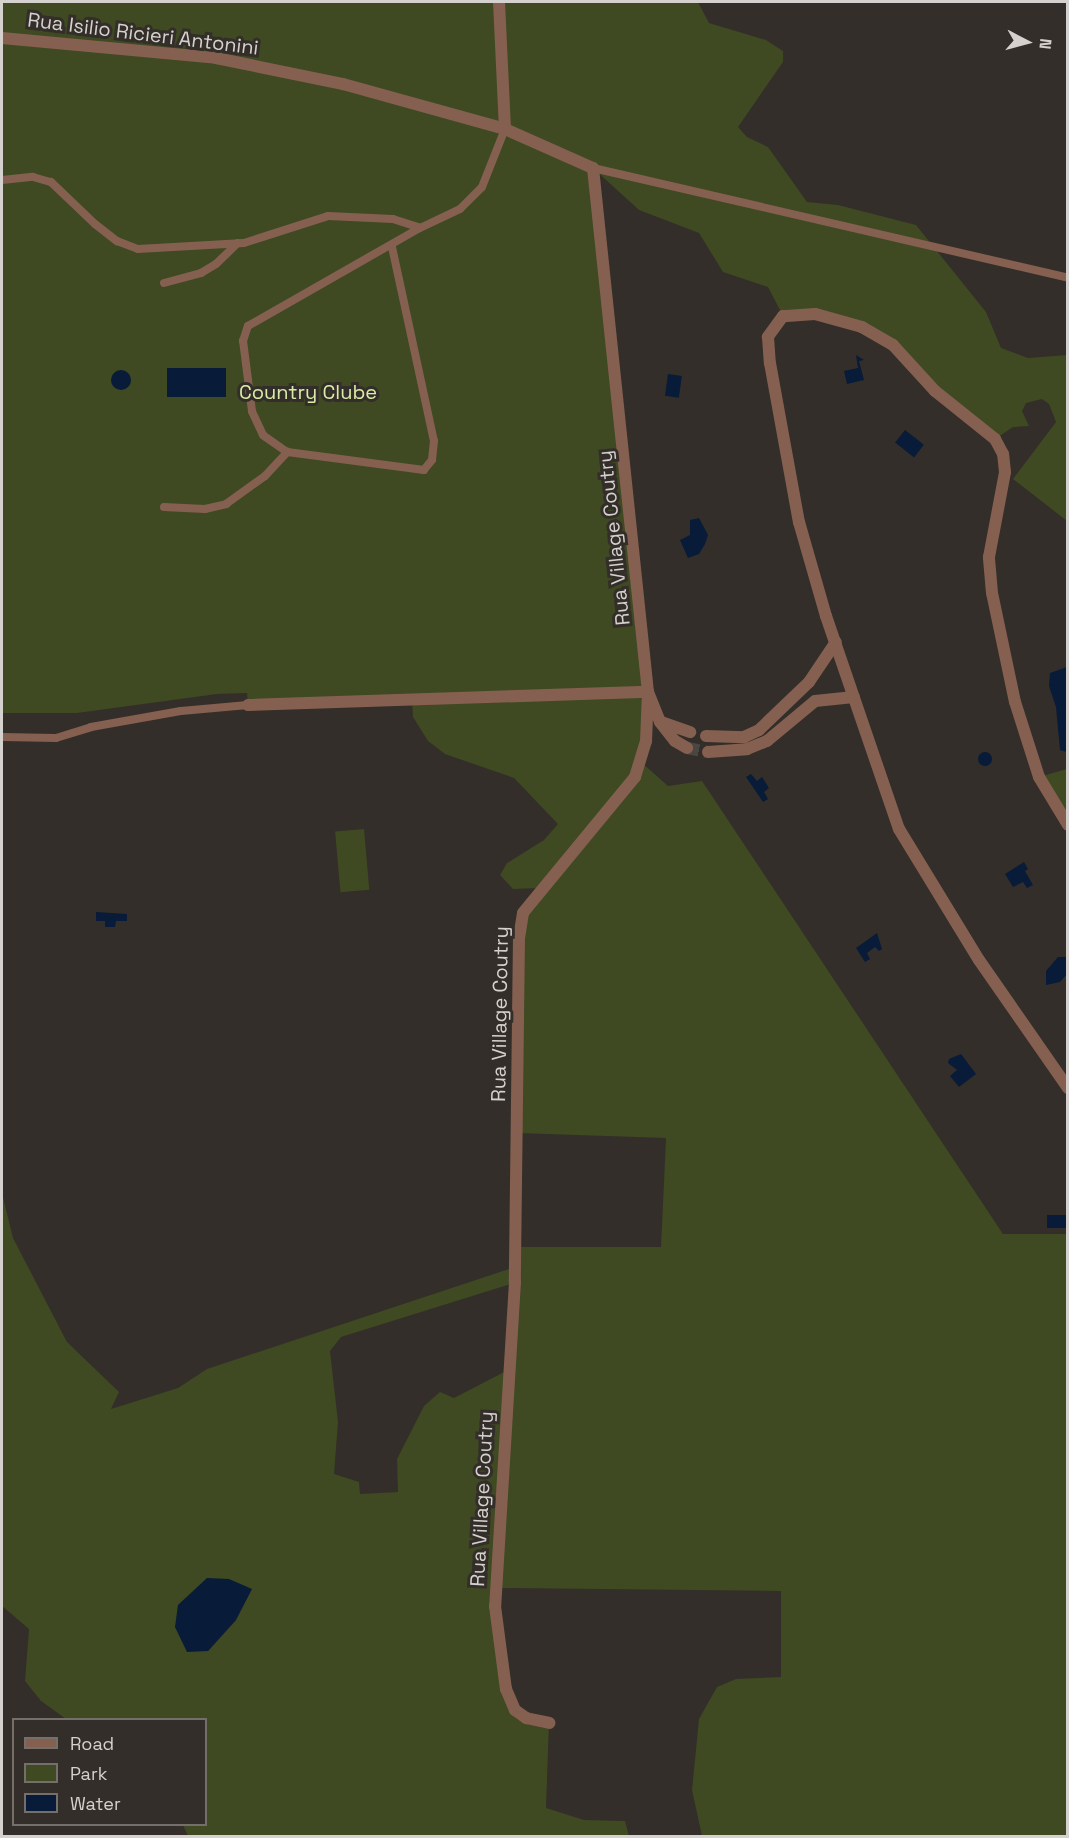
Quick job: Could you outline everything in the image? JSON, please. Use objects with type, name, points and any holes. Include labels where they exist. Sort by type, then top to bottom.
[{"type":"street","points":[[499,2],[505,129],[593,168]]},
{"type":"street","name":"Rua Isilio Ricieri Antonini","points":[[2,38],[216,58],[343,84],[505,129]]},
{"type":"street","name":"Rua Village Coutry","points":[[549,1723],[526,1718],[514,1710],[506,1689],[495,1606],[515,1282],[519,937],[523,913],[635,777],[646,741],[648,692],[593,168]]},
{"type":"street","points":[[1068,825],[1039,777],[1015,702],[992,593],[989,557],[1005,472],[1003,454],[995,439],[935,391],[893,345],[862,327],[799,312],[775,322],[768,337],[770,363],[800,522],[836,642],[899,829],[980,960],[1068,1088]]},
{"type":"street","points":[[706,736],[744,737],[759,730],[809,682],[836,642]]},
{"type":"street","points":[[248,705],[648,692],[660,722],[675,741],[687,748]]},
{"type":"street","points":[[708,752],[747,749],[767,741],[815,700],[854,697]]},
{"type":"street","points":[[660,722],[690,732]]},
{"type":"lane","points":[[392,246],[434,441],[432,460],[424,470],[287,452],[263,435],[252,411],[243,334],[248,326],[420,228],[460,209],[482,187],[505,129]]},
{"type":"lane","points":[[593,168],[1068,278]]},
{"type":"lane","points":[[2,180],[33,177],[51,182],[95,224],[117,241],[138,249],[238,243],[264,238],[328,216],[393,219],[420,228]]},
{"type":"lane","points":[[164,283],[201,273],[238,243]]},
{"type":"lane","points":[[164,507],[205,509],[226,504],[265,476],[287,452]]},
{"type":"lane","points":[[2,737],[56,738],[91,727],[181,711],[248,705]]},
{"type":"green space","name":"Country Clube","points":[[2,2],[698,2],[709,23],[766,40],[783,51],[783,62],[738,127],[747,137],[768,147],[807,202],[838,205],[916,225],[986,312],[1001,348],[1028,358],[1067,355],[1067,521],[1013,479],[1056,422],[1049,404],[1042,399],[1026,403],[1022,411],[1029,426],[1013,427],[995,439],[893,345],[815,314],[783,316],[768,287],[723,272],[699,233],[639,210],[594,169],[644,635],[641,762],[668,786],[702,781],[1003,1234],[1067,1234],[1067,1836],[702,1836],[692,1790],[699,1719],[717,1687],[736,1679],[781,1677],[781,1591],[497,1588],[515,1710],[549,1723],[546,1808],[584,1820],[625,1821],[629,1836],[188,1836],[183,1826],[207,1826],[207,1718],[65,1718],[41,1701],[25,1681],[29,1629],[2,1606],[2,1193],[13,1238],[67,1342],[119,1392],[111,1409],[178,1388],[207,1369],[515,1267],[516,1247],[661,1247],[666,1138],[517,1133],[519,937],[540,888],[513,889],[500,875],[507,863],[544,840],[558,824],[514,778],[445,754],[428,741],[413,717],[412,700],[248,705],[247,693],[217,694],[77,713],[2,713]],"holes":[[[514,1283],[510,1369],[454,1398],[440,1392],[424,1406],[397,1459],[398,1492],[360,1494],[359,1482],[334,1474],[338,1422],[330,1351],[341,1337]],[[207,1578],[236,1620],[208,1651]]]},
{"type":"green space","points":[[1067,769],[1067,825],[1039,777]]},
{"type":"green space","points":[[364,829],[369,890],[340,892],[335,832]]},
{"type":"water","points":[[856,355],[864,360],[859,361],[864,380],[847,384],[844,371],[858,368]]},
{"type":"water","points":[[167,368],[226,368],[226,397],[167,397]]},
{"type":"water","points":[[121,370],[128,373],[131,380],[128,387],[121,390],[114,387],[111,380],[114,373]]},
{"type":"water","points":[[668,374],[682,376],[679,398],[665,396]]},
{"type":"water","points":[[905,430],[924,445],[914,457],[895,443]]},
{"type":"water","points":[[699,518],[708,535],[699,554],[688,558],[680,540],[690,535],[690,520]]},
{"type":"water","points":[[1067,667],[1067,752],[1060,750],[1056,707],[1049,686],[1050,673]]},
{"type":"water","points":[[982,752],[988,752],[992,759],[988,766],[982,766],[978,762],[978,756]]},
{"type":"water","points":[[751,774],[757,781],[762,777],[769,788],[764,792],[768,799],[763,802],[746,777]]},
{"type":"water","points":[[1024,862],[1028,869],[1025,871],[1033,885],[1027,888],[1023,882],[1013,887],[1005,874]]},
{"type":"water","points":[[96,912],[127,914],[127,921],[116,921],[115,927],[105,927],[105,921],[96,921]]},
{"type":"water","points":[[877,933],[882,949],[879,951],[875,947],[867,953],[870,959],[865,962],[856,948]]},
{"type":"water","points":[[1058,957],[1067,957],[1067,974],[1060,982],[1046,985],[1046,971]]},
{"type":"water","points":[[961,1054],[976,1074],[959,1087],[950,1076],[957,1070],[948,1063],[949,1059]]},
{"type":"water","points":[[1047,1215],[1067,1215],[1067,1228],[1047,1228]]},
{"type":"water","points":[[207,1578],[229,1579],[252,1589],[236,1620],[208,1651],[187,1652],[175,1627],[178,1605]]},
{"type":"tunnel","points":[[687,748],[708,752]]}]
